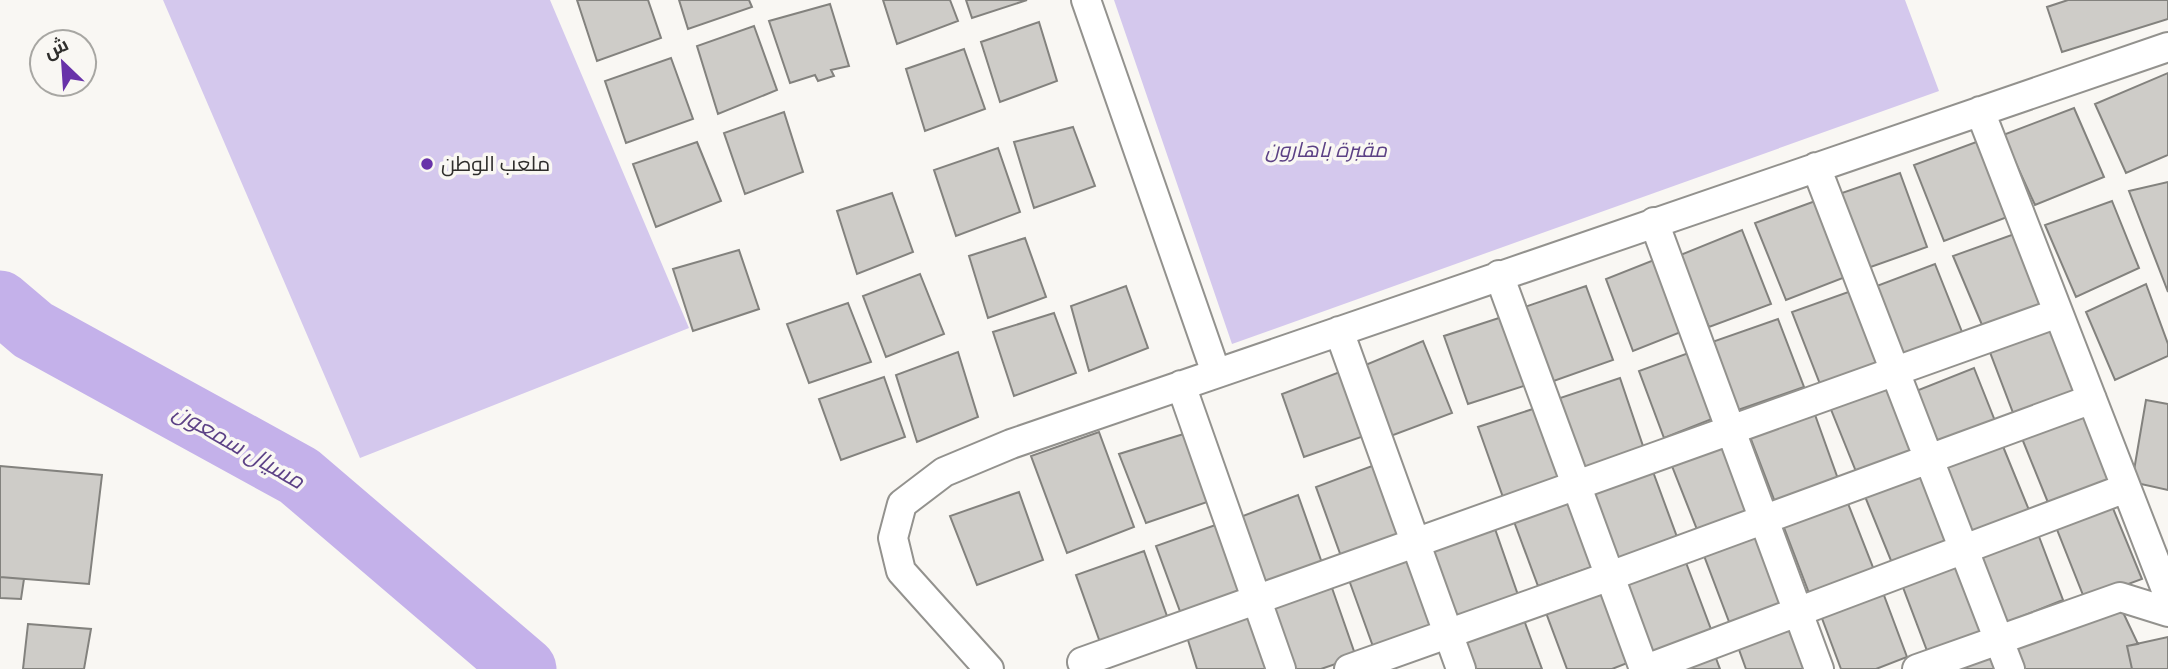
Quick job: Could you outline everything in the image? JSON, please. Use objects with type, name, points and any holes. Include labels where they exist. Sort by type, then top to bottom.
[{"type":"street","points":[[1086,0],[1216,373]]},
{"type":"street","points":[[989,669],[901,570],[893,538],[902,504],[944,472],[1011,444],[2168,47]]},
{"type":"street","points":[[1980,111],[2168,595]]},
{"type":"street","points":[[1816,167],[2010,669]]},
{"type":"street","points":[[1654,222],[1819,669]]},
{"type":"street","points":[[1499,275],[1645,669],[2126,488]]},
{"type":"street","points":[[1082,662],[2058,313]]},
{"type":"street","points":[[1339,331],[1461,669]]},
{"type":"street","points":[[1181,386],[1281,669]]},
{"type":"street","points":[[1349,669],[2092,399]]},
{"type":"street","points":[[1917,669],[2120,597],[2168,612]]},
{"type":"green space","name":"ملعب الوطن","points":[[163,0],[550,0],[689,328],[360,458]]},
{"type":"green space","name":"مقبرة باهارون","points":[[1114,0],[1905,0],[1939,91],[1232,344]]},
{"type":"building","points":[[577,0],[648,0],[661,38],[597,61]]},
{"type":"building","points":[[679,0],[749,0],[752,7],[688,29]]},
{"type":"building","points":[[883,0],[950,0],[958,21],[897,44]]},
{"type":"building","points":[[966,0],[1027,0],[972,18]]},
{"type":"building","points":[[2068,0],[2168,0],[2168,19],[2062,52],[2047,7]]},
{"type":"building","points":[[830,4],[849,66],[831,70],[834,76],[818,81],[815,75],[790,83],[769,21]]},
{"type":"building","points":[[1039,22],[1057,81],[1000,102],[981,42]]},
{"type":"building","points":[[754,26],[777,90],[718,114],[697,46]]},
{"type":"building","points":[[964,49],[985,109],[925,131],[906,69]]},
{"type":"building","points":[[671,58],[693,119],[626,143],[605,81]]},
{"type":"building","points":[[2168,73],[2168,155],[2126,173],[2095,104]]},
{"type":"building","points":[[2074,108],[2104,177],[2035,205],[2003,135]]},
{"type":"building","points":[[784,112],[803,172],[745,194],[724,133]]},
{"type":"building","points":[[1073,127],[1095,186],[1034,208],[1014,142]]},
{"type":"building","points":[[1979,141],[2010,216],[1944,241],[1914,165]]},
{"type":"building","points":[[697,142],[721,201],[656,227],[633,164]]},
{"type":"building","points":[[998,148],[1020,212],[956,236],[934,170]]},
{"type":"building","points":[[1900,173],[1927,247],[1865,269],[1836,195]]},
{"type":"building","points":[[2168,182],[2168,292],[2129,191]]},
{"type":"building","points":[[892,193],[913,252],[857,274],[837,211]]},
{"type":"building","points":[[1818,200],[1848,276],[1786,300],[1755,223]]},
{"type":"building","points":[[2112,201],[2139,268],[2076,297],[2045,225]]},
{"type":"building","points":[[1742,230],[1771,304],[1709,327],[1678,256]]},
{"type":"building","points":[[2020,232],[2050,309],[1985,332],[1953,256]]},
{"type":"building","points":[[1025,238],[1046,297],[988,318],[969,256]]},
{"type":"building","points":[[739,250],[759,309],[693,331],[673,269]]},
{"type":"building","points":[[1659,258],[1686,330],[1633,351],[1606,279]]},
{"type":"building","points":[[1935,264],[1964,337],[1904,361],[1874,287]]},
{"type":"building","points":[[920,274],[944,334],[886,357],[863,296]]},
{"type":"building","points":[[2146,284],[2168,344],[2168,356],[2115,380],[2086,312]]},
{"type":"building","points":[[1126,286],[1148,348],[1089,371],[1071,306]]},
{"type":"building","points":[[1586,286],[1613,360],[1548,383],[1522,308]]},
{"type":"building","points":[[1854,290],[1882,362],[1820,384],[1792,312]]},
{"type":"building","points":[[848,303],[871,362],[809,383],[787,324]]},
{"type":"building","points":[[1054,313],[1076,373],[1014,396],[993,332]]},
{"type":"building","points":[[1505,316],[1530,384],[1468,404],[1444,336]]},
{"type":"building","points":[[1778,319],[1804,387],[1738,410],[1712,342]]},
{"type":"building","points":[[2050,325],[2078,397],[2015,418],[1988,347]]},
{"type":"building","points":[[1423,341],[1452,413],[1388,437],[1363,366]]},
{"type":"building","points":[[1694,351],[1717,417],[1664,438],[1639,371]]},
{"type":"building","points":[[958,352],[978,417],[917,442],[896,375]]},
{"type":"building","points":[[1974,368],[1995,421],[1933,446],[1911,393]]},
{"type":"building","points":[[1345,370],[1367,435],[1304,457],[1282,394]]},
{"type":"building","points":[[884,377],[905,437],[841,460],[819,399]]},
{"type":"building","points":[[1620,378],[1644,449],[1584,472],[1557,399]]},
{"type":"building","points":[[1888,383],[1913,450],[1857,474],[1830,407]]},
{"type":"building","points":[[2146,400],[2168,404],[2168,490],[2132,482]]},
{"type":"building","points":[[1539,407],[1565,479],[1504,500],[1478,427]]},
{"type":"building","points":[[1814,412],[1838,479],[1775,502],[1749,434]]},
{"type":"building","points":[[2083,413],[2113,485],[2051,510],[2021,436]]},
{"type":"building","points":[[1099,432],[1134,527],[1067,553],[1031,456]]},
{"type":"building","points":[[1190,432],[1213,500],[1146,523],[1119,454]]},
{"type":"building","points":[[1725,438],[1753,513],[1698,532],[1670,461]]},
{"type":"building","points":[[2002,444],[2031,515],[1972,539],[1944,467]]},
{"type":"building","points":[[1380,463],[1405,535],[1342,559],[1316,487]]},
{"type":"building","points":[[0,466],[102,475],[89,584],[0,577]]},
{"type":"building","points":[[1652,469],[1677,537],[1616,560],[1591,491]]},
{"type":"building","points":[[1924,471],[1953,545],[1894,568],[1864,494]]},
{"type":"building","points":[[1019,492],[1043,560],[977,585],[950,516]]},
{"type":"building","points":[[1298,495],[1322,563],[1259,588],[1235,519]]},
{"type":"building","points":[[1571,500],[1595,566],[1538,586],[1513,519]]},
{"type":"building","points":[[1847,501],[1874,570],[1809,593],[1783,525]]},
{"type":"building","points":[[2112,506],[2142,579],[2085,600],[2056,527]]},
{"type":"building","points":[[1221,523],[1245,592],[1181,614],[1156,546]]},
{"type":"building","points":[[1494,526],[1519,598],[1457,620],[1430,549]]},
{"type":"building","points":[[1761,531],[1787,604],[1731,627],[1703,553]]},
{"type":"building","points":[[2038,534],[2063,600],[2005,623],[1979,555]]},
{"type":"building","points":[[1144,551],[1168,619],[1101,645],[1076,575]]},
{"type":"building","points":[[1413,559],[1438,628],[1375,652],[1349,580]]},
{"type":"building","points":[[1685,560],[1712,632],[1650,654],[1624,583]]},
{"type":"building","points":[[1959,561],[1987,634],[1929,656],[1901,582]]},
{"type":"building","points":[[0,577],[24,579],[21,599],[0,598]]},
{"type":"building","points":[[1332,588],[1356,657],[1321,669],[1289,669],[1267,609]]},
{"type":"building","points":[[1603,590],[1630,662],[1612,669],[1567,669],[1545,610]]},
{"type":"building","points":[[1882,590],[1907,657],[1876,669],[1841,669],[1820,613]]},
{"type":"building","points":[[2120,606],[2138,644],[2127,646],[2132,669],[2021,669],[2011,643]]},
{"type":"building","points":[[1251,616],[1270,669],[1197,669],[1187,637]]},
{"type":"building","points":[[1524,620],[1542,669],[1475,669],[1465,641]]},
{"type":"building","points":[[1794,623],[1811,669],[1746,669],[1737,644]]},
{"type":"building","points":[[28,624],[91,629],[84,669],[23,669]]},
{"type":"building","points":[[2168,637],[2168,669],[2132,669],[2127,646]]},
{"type":"building","points":[[1993,650],[2001,669],[1945,669]]},
{"type":"building","points":[[1714,653],[1720,669],[1674,669]]},
{"type":"waterway","name":"مسيال سمعون","points":[[0,302],[33,330],[299,476],[525,669]]},
{"type":"place","name":"ملعب الوطن","points":[[427,164]]}]
